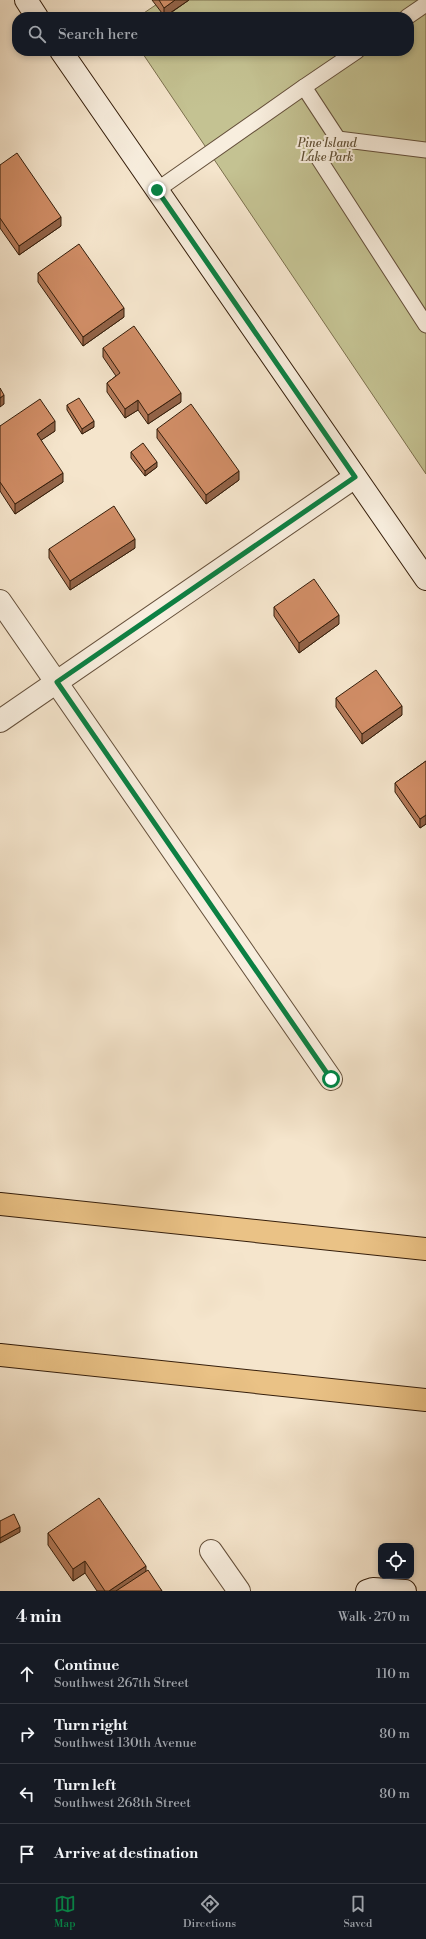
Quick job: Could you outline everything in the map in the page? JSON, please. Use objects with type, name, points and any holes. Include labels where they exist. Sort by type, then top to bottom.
[{"type":"highway","points":[[0,1204],[426,1249]]},
{"type":"highway","points":[[0,1355],[426,1400]]},
{"type":"street","points":[[26,0],[34,12]]},
{"type":"street","points":[[64,56],[426,579]]},
{"type":"street","points":[[0,721],[355,477]]},
{"type":"street","points":[[0,601],[331,1079]]},
{"type":"street","points":[[211,1551],[239,1591]]},
{"type":"street","points":[[367,1591],[373,1589],[404,1591]]},
{"type":"lane","points":[[414,12],[426,4]]},
{"type":"lane","points":[[157,190],[350,56]]},
{"type":"lane","points":[[304,87],[338,139]]},
{"type":"lane","points":[[426,150],[338,139],[317,156],[426,325]]},
{"type":"green space","name":"Pine Island Lake Park","points":[[163,0],[426,0],[426,474],[144,56],[414,56],[414,12],[145,12]]},
{"type":"building","points":[[159,0],[175,0],[164,8]]},
{"type":"building","points":[[17,153],[61,217],[19,246],[0,218],[0,165]]},
{"type":"building","points":[[79,244],[124,308],[83,337],[38,273]]},
{"type":"building","points":[[134,326],[181,393],[148,415],[138,400],[125,409],[107,383],[120,373],[103,348]]},
{"type":"building","points":[[0,388],[4,395],[0,398]]},
{"type":"building","points":[[79,398],[94,421],[82,429],[67,405]]},
{"type":"building","points":[[40,399],[55,421],[37,434],[63,473],[15,504],[0,482],[0,426]]},
{"type":"building","points":[[191,404],[239,471],[206,495],[157,429]]},
{"type":"building","points":[[143,443],[157,462],[145,471],[131,452]]},
{"type":"building","points":[[114,506],[135,539],[70,581],[49,549]]},
{"type":"building","points":[[314,579],[339,615],[299,643],[274,607]]},
{"type":"building","points":[[376,670],[402,706],[362,734],[336,698]]},
{"type":"building","points":[[426,761],[426,815],[420,819],[395,783]]},
{"type":"building","points":[[99,1498],[146,1566],[109,1591],[105,1591],[85,1561],[73,1569],[48,1533]]},
{"type":"building","points":[[14,1514],[20,1527],[0,1538],[0,1521]]},
{"type":"building","points":[[148,1570],[162,1591],[116,1591]]},
{"type":"route","points":[[157,190],[355,477],[57,682],[331,1079]]}]
